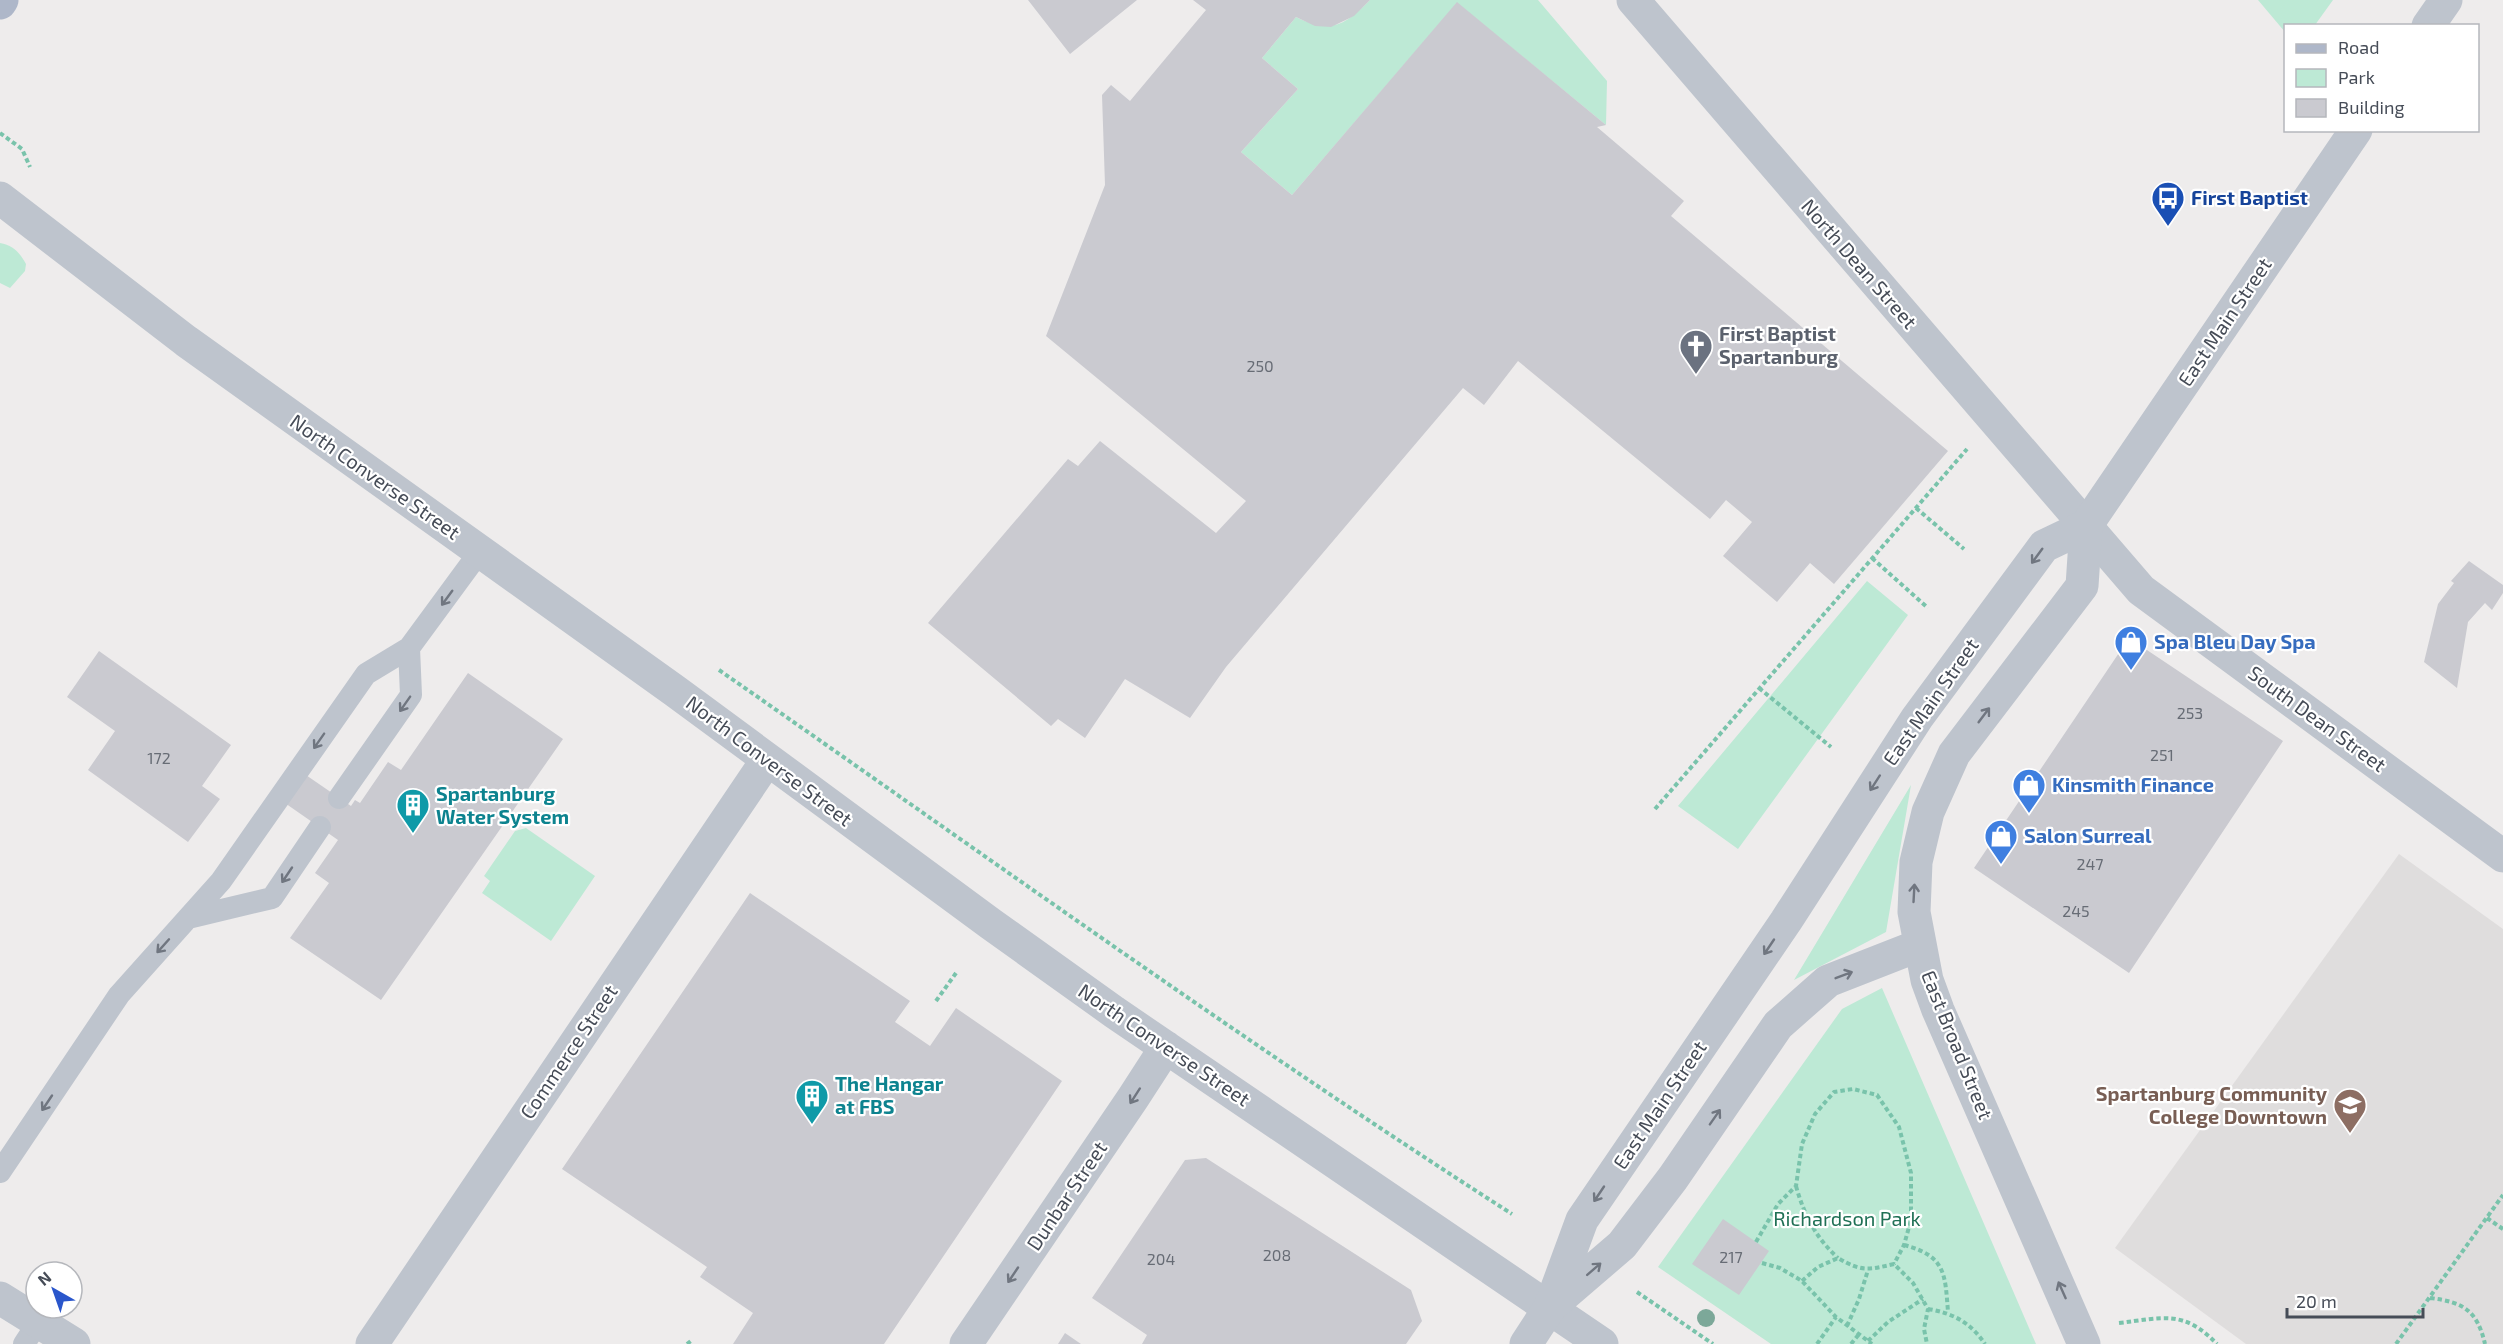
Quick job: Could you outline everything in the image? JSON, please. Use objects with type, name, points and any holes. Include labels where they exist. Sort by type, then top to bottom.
[{"type":"street","name":"North Dean Street","points":[[1634,0],[2086,526]]},
{"type":"street","points":[[2429,24],[2446,0]]},
{"type":"street","name":"East Main Street","points":[[1526,1344],[1550,1307],[1582,1220],[1786,921],[1917,718],[2044,546],[2086,526],[2355,132]]},
{"type":"street","name":"North Converse Street","points":[[0,198],[186,341],[339,452],[481,550],[1000,931],[1602,1344]]},
{"type":"street","name":"South Dean Street","points":[[2086,526],[2141,590],[2503,856]]},
{"type":"street","name":"East Broad Street","points":[[2084,1344],[1938,1010],[1927,980],[1914,912],[1916,862],[1928,812],[1954,754],[2082,586],[2086,526]]},
{"type":"street","name":"Commerce Street","points":[[372,1344],[767,760]]},
{"type":"street","name":"East Main Street","points":[[1550,1307],[1622,1245],[1673,1178],[1778,1026],[1828,981],[1920,945]]},
{"type":"street","name":"Dunbar Street","points":[[966,1344],[1166,1047]]},
{"type":"street","points":[[0,1298],[32,1333],[74,1344]]},
{"type":"lane","points":[[0,1172],[119,995],[221,881],[366,674],[409,648],[481,550]]},
{"type":"lane","points":[[339,798],[411,695],[409,648]]},
{"type":"lane","points":[[188,918],[272,898],[320,827]]},
{"type":"path","points":[[0,133],[22,148],[30,169]]},
{"type":"path","points":[[1655,809],[1967,449]]},
{"type":"path","points":[[1916,508],[1964,549]]},
{"type":"path","points":[[1872,558],[1928,608]]},
{"type":"path","points":[[719,669],[1147,970],[1332,1096],[1512,1214]]},
{"type":"path","points":[[1759,688],[1831,747]]},
{"type":"path","points":[[936,1001],[956,973]]},
{"type":"path","points":[[1852,1089],[1877,1095],[1899,1127],[1911,1173],[1911,1220],[1904,1245],[1894,1264],[1868,1270],[1858,1269],[1838,1258],[1825,1247],[1808,1221],[1796,1186],[1802,1144],[1815,1114],[1834,1092],[1852,1089]]},
{"type":"path","points":[[1756,1242],[1778,1204],[1796,1186]]},
{"type":"path","points":[[2399,1343],[2503,1195]]},
{"type":"path","points":[[2487,1218],[2503,1229]]},
{"type":"path","points":[[1904,1245],[1925,1251],[1940,1266],[1946,1283],[1948,1312]]},
{"type":"path","points":[[1802,1281],[1818,1267],[1838,1258]]},
{"type":"path","points":[[1762,1263],[1780,1268],[1802,1281],[1836,1317],[1870,1342],[1888,1322],[1923,1299]]},
{"type":"path","points":[[1894,1264],[1913,1283],[1928,1309],[1924,1329],[1927,1344]]},
{"type":"path","points":[[1847,1326],[1868,1270]]},
{"type":"path","points":[[1636,1292],[1713,1344]]},
{"type":"path","points":[[2430,1298],[2453,1300],[2469,1310],[2479,1324],[2485,1344]]},
{"type":"path","points":[[1928,1309],[1948,1312],[1976,1331],[1985,1344]]},
{"type":"path","points":[[1817,1344],[1836,1317]]},
{"type":"path","points":[[2113,1324],[2162,1318],[2183,1319],[2201,1328],[2217,1344]]},
{"type":"path","points":[[1851,1344],[1859,1334]]},
{"type":"path","points":[[687,1344],[692,1340]]},
{"type":"shaded area","name":"Spartanburg Community College Downtown","points":[[2399,854],[2503,929],[2503,1344],[2246,1344],[2115,1248]]},
{"type":"green space","points":[[1370,0],[1538,0],[1607,81],[1606,125],[1457,3],[1292,195],[1241,152],[1298,89],[1262,58],[1296,17],[1319,25],[1336,25],[1352,16]]},
{"type":"green space","points":[[2258,0],[2333,0],[2316,24],[2284,24],[2284,31]]},
{"type":"green space","points":[[0,243],[16,250],[26,264],[25,271],[10,288],[0,283]]},
{"type":"green space","points":[[1867,581],[1908,615],[1738,849],[1678,806]]},
{"type":"green space","points":[[1911,785],[1886,932],[1794,980]]},
{"type":"green space","points":[[526,828],[595,876],[551,941],[482,893],[490,881],[484,876],[515,831]]},
{"type":"green space","name":"Richardson Park","points":[[1882,988],[2036,1344],[1771,1344],[1658,1267],[1842,1009]]},
{"type":"building","points":[[1028,0],[1137,0],[1070,54]]},
{"type":"building","points":[[1193,0],[1370,0],[1354,16],[1331,27],[1315,26],[1296,17],[1262,58],[1298,89],[1241,152],[1292,195],[1457,2],[1606,125],[1597,127],[1684,201],[1671,216],[1948,451],[1834,584],[1810,563],[1777,602],[1723,556],[1752,522],[1726,500],[1710,519],[1518,361],[1484,405],[1463,388],[1226,667],[1190,718],[1125,679],[1085,738],[1058,719],[1051,726],[928,623],[1068,459],[1078,466],[1100,441],[1216,533],[1246,501],[1046,336],[1105,185],[1102,95],[1111,85],[1130,101],[1206,10]]},
{"type":"building","points":[[2469,561],[2503,585],[2503,593],[2492,610],[2485,603],[2468,622],[2457,688],[2424,662],[2438,604],[2454,583],[2451,581]]},
{"type":"building","points":[[2129,638],[2283,741],[2129,973],[1974,868]]},
{"type":"building","points":[[99,651],[231,745],[202,786],[220,799],[188,842],[88,770],[115,731],[67,697]]},
{"type":"building","name":"Spartanburg Water System","points":[[468,673],[563,739],[381,1000],[290,938],[329,883],[315,873],[338,840],[282,801],[303,773],[351,806],[355,800],[360,803],[388,762],[401,770]]},
{"type":"building","name":"The Hangar at FBS","points":[[750,893],[910,1001],[895,1022],[930,1046],[956,1008],[1062,1081],[884,1344],[733,1344],[753,1313],[700,1277],[707,1267],[562,1169]]},
{"type":"building","points":[[1206,1158],[1411,1290],[1422,1321],[1406,1344],[1142,1344],[1147,1335],[1092,1298],[1185,1160]]},
{"type":"building","points":[[1723,1219],[1769,1251],[1739,1295],[1692,1264]]},
{"type":"building","points":[[1065,1333],[1081,1344],[1058,1344]]},
{"type":"place","name":"First Baptist","points":[[2168,227]]},
{"type":"place","name":"First Baptist Spartanburg","points":[[1696,375]]},
{"type":"place","name":"Spa Bleu Day Spa","points":[[2131,671]]},
{"type":"place","name":"Kinsmith Finance","points":[[2029,814]]},
{"type":"place","name":"Spartanburg Water System","points":[[413,834]]},
{"type":"place","name":"Salon Surreal","points":[[2001,865]]},
{"type":"place","name":"The Hangar at FBS","points":[[812,1125]]},
{"type":"place","name":"Spartanburg Community College Downtown","points":[[2350,1134]]}]
